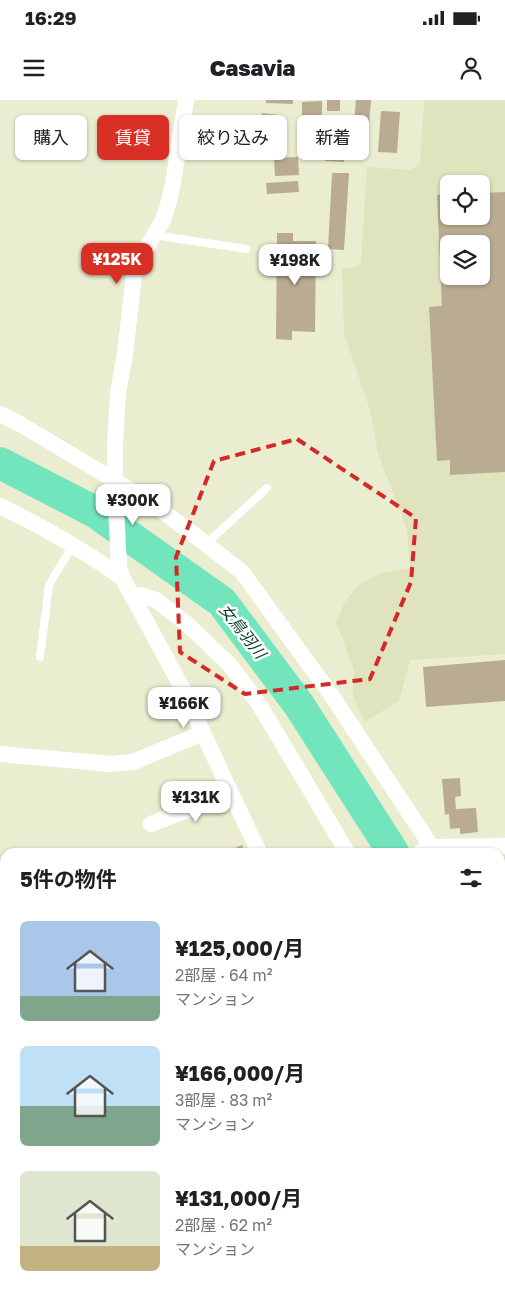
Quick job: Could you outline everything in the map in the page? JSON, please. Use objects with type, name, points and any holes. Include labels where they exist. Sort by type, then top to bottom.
[{"type":"street","points":[[186,100],[173,183],[163,220],[134,275],[125,354],[118,393],[115,443],[115,483],[121,573],[185,692],[257,848]]},
{"type":"street","points":[[0,414],[20,424],[115,483],[148,501],[242,572],[332,696],[425,848]]},
{"type":"street","points":[[0,506],[72,544],[121,573]]},
{"type":"street","points":[[132,594],[156,600],[187,624],[230,664],[259,704],[345,848]]},
{"type":"street","points":[[0,754],[110,764],[133,762],[203,733]]},
{"type":"street","points":[[151,824],[230,793]]},
{"type":"street","points":[[474,848],[505,846]]},
{"type":"lane","points":[[154,235],[246,249]]},
{"type":"lane","points":[[206,544],[267,488]]},
{"type":"lane","points":[[40,657],[49,585],[72,544]]},
{"type":"highlighted area","points":[[297,439],[416,518],[411,582],[370,679],[245,694],[180,652],[176,557],[214,461]]},
{"type":"shaded area","points":[[426,100],[505,100],[505,654],[410,660],[399,701],[364,722],[353,695],[354,670],[336,622],[346,600],[361,583],[381,573],[410,568],[407,529],[378,453],[370,410],[344,333],[342,268],[357,267],[361,263],[367,167],[411,170],[420,163],[424,103]]},
{"type":"building","points":[[266,100],[293,100],[293,104],[266,103]]},
{"type":"building","points":[[327,100],[340,100],[340,111],[327,111]]},
{"type":"building","points":[[356,100],[371,100],[369,124],[369,115],[355,115]]},
{"type":"building","points":[[322,101],[322,115],[302,115],[302,102]]},
{"type":"building","points":[[381,111],[400,112],[397,153],[378,152]]},
{"type":"building","points":[[262,113],[278,115],[262,115]]},
{"type":"building","points":[[287,157],[297,157],[299,175],[275,176],[274,160],[287,160]]},
{"type":"building","points":[[325,160],[344,160],[344,162]]},
{"type":"building","points":[[332,173],[349,173],[344,250],[328,249]]},
{"type":"building","points":[[298,181],[299,192],[267,194],[266,183]]},
{"type":"building","points":[[505,192],[505,472],[450,475],[450,460],[437,461],[429,307],[442,306],[441,285],[490,285],[490,235],[440,235],[440,262],[437,195],[440,195],[440,225],[490,225],[490,193]]},
{"type":"building","points":[[277,233],[293,233],[293,241],[316,241],[315,332],[292,331],[292,340],[276,339]]},
{"type":"building","points":[[505,660],[505,701],[426,707],[423,667]]},
{"type":"building","points":[[460,778],[461,796],[455,797],[456,809],[476,808],[478,832],[460,834],[460,828],[450,829],[449,814],[445,815],[442,779]]},
{"type":"waterway","name":"女鳥羽川","points":[[0,463],[95,512],[222,602],[299,705],[390,848]]}]
